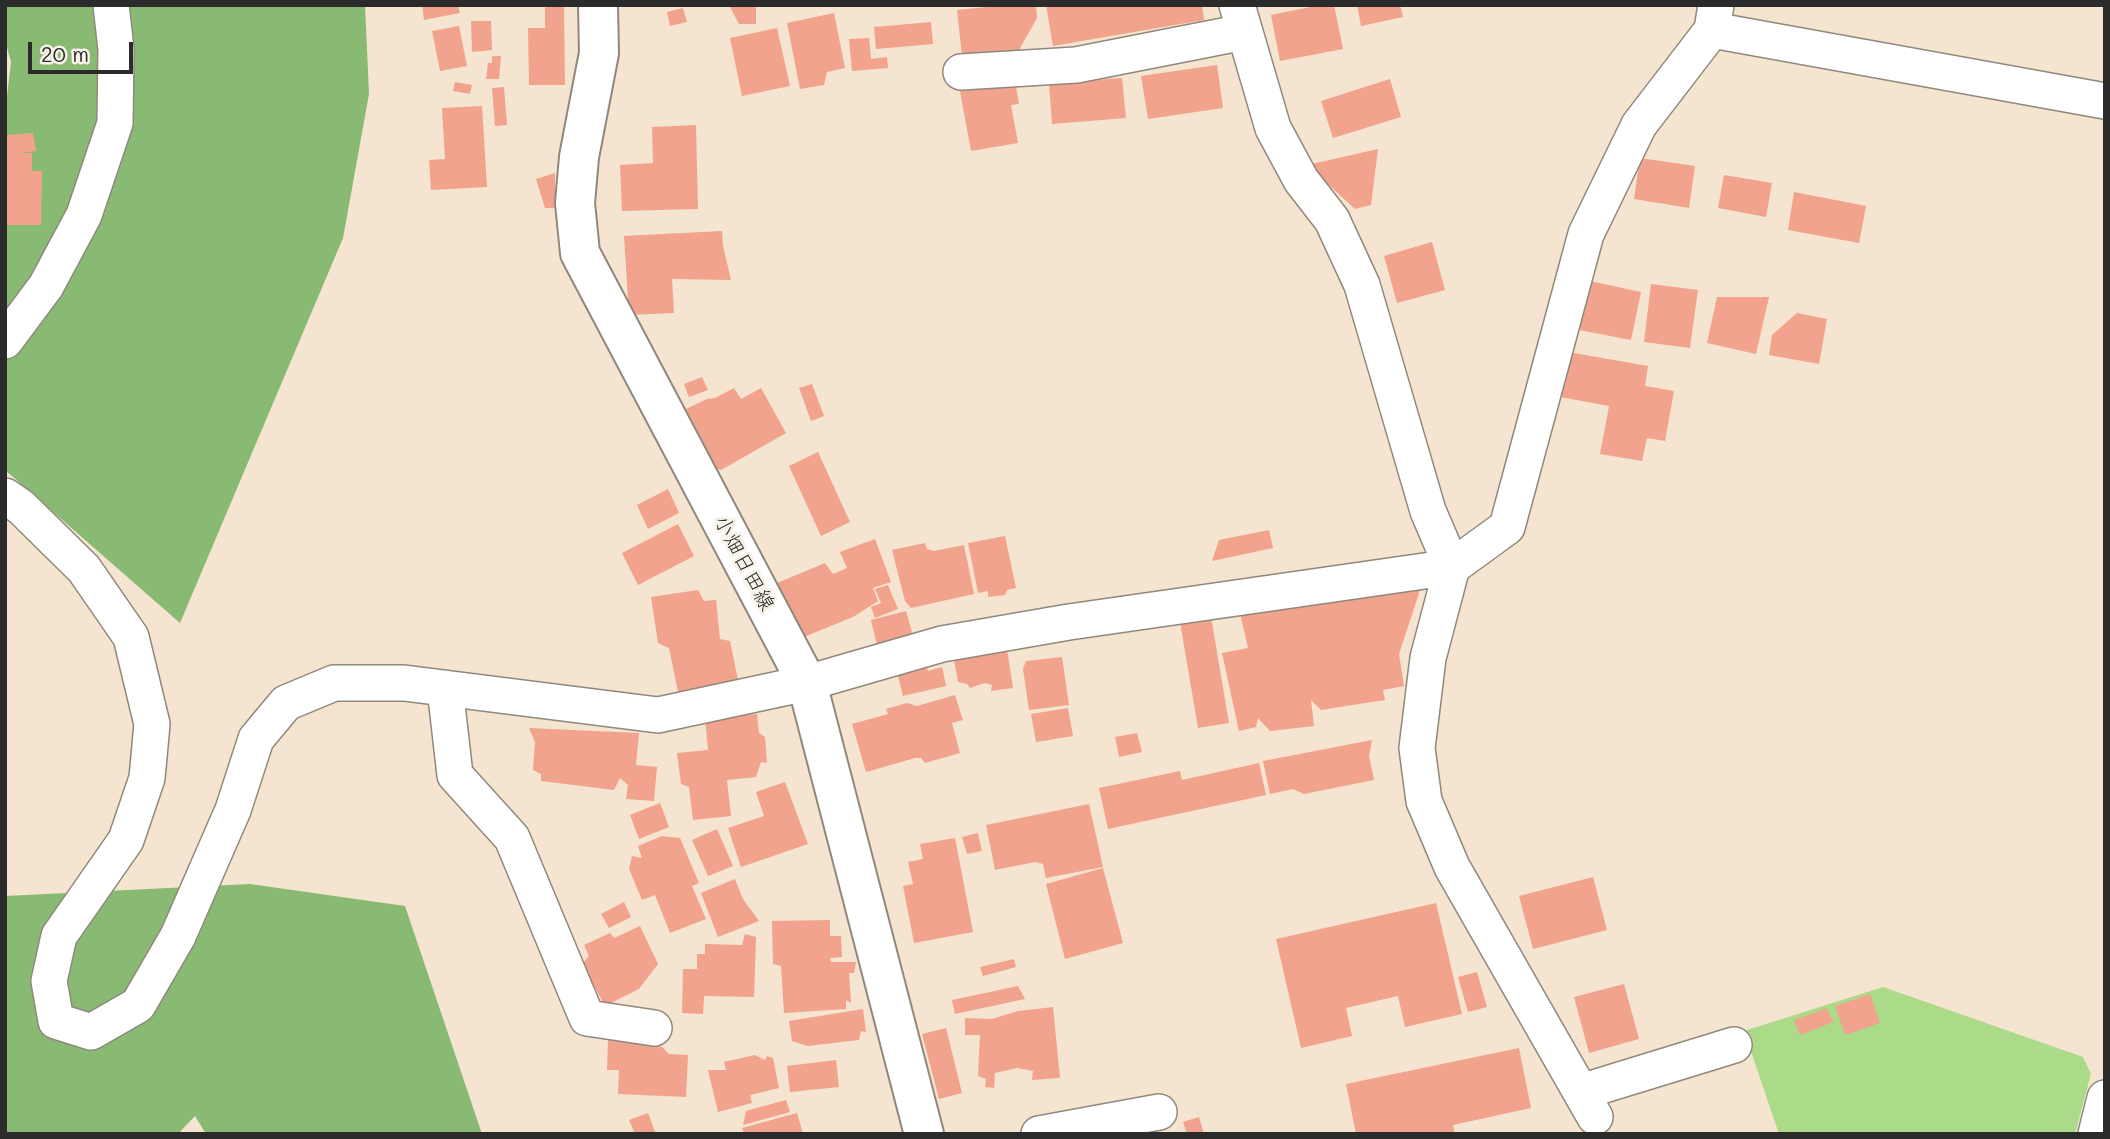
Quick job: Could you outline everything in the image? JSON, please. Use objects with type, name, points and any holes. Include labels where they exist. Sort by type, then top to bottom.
[{"type":"main road","name":"小畑日田線","points":[[598,5],[599,53],[579,157],[575,203],[580,253],[807,683],[924,1134]]},
{"type":"street","points":[[5,341],[46,286],[85,215],[114,123],[116,49],[111,5]]},
{"type":"street","points":[[961,72],[1076,65],[1241,18],[1273,128],[1301,180],[1332,220],[1362,285],[1428,511],[1452,568],[1428,658],[1417,748],[1424,801],[1452,867],[1588,1104],[1734,1045]]},
{"type":"street","points":[[5,496],[21,507],[84,569],[131,637],[152,724],[147,778],[126,841],[60,936],[49,981],[57,1021],[91,1032],[138,1005],[178,936],[233,810],[256,739],[286,703],[334,682],[404,683],[658,715],[807,683],[942,644],[1221,600],[1452,568],[1507,527],[1586,234],[1639,125],[1714,18],[2105,101]]},
{"type":"street","points":[[445,688],[455,775],[512,838],[587,1017],[654,1028]]},
{"type":"street","points":[[2096,1134],[2105,1098]]},
{"type":"street","points":[[1039,1134],[1159,1112]]},
{"type":"green space","points":[[5,5],[365,5],[369,94],[343,238],[180,623],[5,470],[5,113],[11,62],[5,40]]},
{"type":"green space","points":[[250,884],[405,906],[482,1134],[206,1134],[195,1116],[178,1134],[5,1134],[5,896]]},
{"type":"green space","points":[[1883,987],[2083,1057],[2091,1074],[2075,1134],[1779,1134],[1744,1031]]},
{"type":"building","points":[[422,5],[458,5],[460,13],[424,20]]},
{"type":"building","points":[[545,5],[564,5],[565,85],[529,85],[528,28],[545,28]]},
{"type":"building","points":[[1036,5],[1037,18],[1019,50],[962,56],[957,10]]},
{"type":"building","points":[[1046,5],[1202,5],[1204,20],[1053,46]]},
{"type":"building","points":[[1320,5],[1334,5],[1343,49],[1280,61],[1271,15]]},
{"type":"building","points":[[1357,5],[1400,5],[1403,17],[1361,26]]},
{"type":"building","points":[[730,7],[756,7],[756,24],[739,24]]},
{"type":"building","points":[[683,8],[687,22],[670,26],[667,12]]},
{"type":"building","points":[[834,13],[845,68],[827,72],[824,85],[800,89],[787,23]]},
{"type":"building","points":[[471,21],[491,21],[492,50],[472,52]]},
{"type":"building","points":[[931,22],[933,44],[876,49],[874,27]]},
{"type":"building","points":[[459,26],[467,66],[440,71],[432,31]]},
{"type":"building","points":[[777,28],[790,86],[742,96],[730,38]]},
{"type":"building","points":[[869,38],[871,59],[887,57],[888,68],[852,71],[849,39]]},
{"type":"building","points":[[492,56],[501,56],[499,79],[486,79],[488,63],[492,63]]},
{"type":"building","points":[[1217,65],[1223,108],[1148,119],[1141,76]]},
{"type":"building","points":[[1122,78],[1126,118],[1052,124],[1049,83]]},
{"type":"building","points":[[1390,79],[1401,117],[1333,138],[1321,101]]},
{"type":"building","points":[[1015,81],[1019,104],[1011,105],[1018,143],[971,151],[960,91]]},
{"type":"building","points":[[455,82],[472,85],[470,94],[453,91]]},
{"type":"building","points":[[504,87],[507,125],[495,126],[492,88]]},
{"type":"building","points":[[482,106],[487,187],[431,190],[429,160],[445,159],[442,108]]},
{"type":"building","points":[[696,125],[698,209],[622,211],[620,165],[653,163],[652,127]]},
{"type":"building","points":[[33,133],[36,151],[21,153],[32,153],[32,171],[42,171],[41,225],[5,225],[5,138],[8,135]]},
{"type":"building","points":[[1378,149],[1371,205],[1355,209],[1307,165]]},
{"type":"building","points":[[1640,158],[1695,166],[1689,208],[1634,199]]},
{"type":"building","points":[[555,173],[555,208],[545,208],[536,179]]},
{"type":"building","points":[[1724,175],[1772,183],[1766,217],[1718,208]]},
{"type":"building","points":[[1794,192],[1866,206],[1859,243],[1788,230]]},
{"type":"building","points":[[722,231],[731,280],[672,279],[674,313],[629,315],[624,236]]},
{"type":"building","points":[[1432,242],[1445,290],[1397,303],[1384,256]]},
{"type":"building","points":[[1585,280],[1641,292],[1631,340],[1574,329]]},
{"type":"building","points":[[1651,284],[1698,290],[1690,348],[1644,342]]},
{"type":"building","points":[[1717,297],[1769,297],[1756,354],[1707,343]]},
{"type":"building","points":[[1797,313],[1827,319],[1819,364],[1769,355],[1772,335]]},
{"type":"building","points":[[1557,350],[1648,366],[1645,386],[1674,391],[1665,441],[1647,438],[1642,461],[1600,454],[1609,406],[1549,395]]},
{"type":"building","points":[[702,377],[708,390],[689,397],[684,384]]},
{"type":"building","points":[[812,384],[824,416],[811,421],[799,388]]},
{"type":"building","points":[[734,388],[741,399],[761,388],[786,433],[721,470],[708,466],[704,457],[710,455],[686,409]]},
{"type":"building","points":[[818,452],[850,522],[821,536],[789,466]]},
{"type":"building","points":[[668,489],[679,513],[648,529],[637,505]]},
{"type":"building","points":[[678,524],[694,556],[638,585],[622,553]]},
{"type":"building","points":[[1269,530],[1273,548],[1212,561],[1219,540]]},
{"type":"building","points":[[1005,536],[1016,588],[1007,590],[1005,595],[988,597],[988,591],[978,593],[968,543]]},
{"type":"building","points":[[875,539],[891,582],[873,588],[878,601],[853,617],[799,639],[777,583],[825,563],[833,574],[847,568],[840,552]]},
{"type":"building","points":[[925,543],[927,549],[934,551],[964,545],[974,594],[911,608],[905,601],[892,550]]},
{"type":"building","points":[[1424,578],[1399,654],[1404,686],[1383,690],[1385,700],[1321,710],[1311,700],[1314,726],[1270,731],[1258,718],[1256,727],[1239,731],[1222,653],[1248,648],[1240,613]]},
{"type":"building","points":[[888,585],[898,609],[875,618],[871,607],[881,603],[875,589]]},
{"type":"building","points":[[698,590],[704,601],[716,600],[720,639],[730,641],[738,680],[678,692],[669,648],[658,643],[651,597]]},
{"type":"building","points":[[906,611],[913,636],[877,645],[871,620]]},
{"type":"building","points":[[1211,617],[1229,723],[1198,728],[1180,622]]},
{"type":"building","points":[[1006,643],[1013,688],[991,691],[992,685],[985,683],[970,688],[967,684],[958,682],[954,660],[982,655],[985,647]]},
{"type":"building","points":[[1062,657],[1069,705],[1029,710],[1023,669],[1026,661]]},
{"type":"building","points":[[925,661],[928,671],[942,667],[946,686],[903,696],[896,668]]},
{"type":"building","points":[[955,695],[963,720],[952,723],[960,753],[925,763],[921,758],[915,758],[866,772],[852,724],[888,714],[886,709],[907,703],[917,706]]},
{"type":"building","points":[[1068,708],[1073,736],[1036,742],[1031,714]]},
{"type":"building","points":[[757,714],[759,733],[765,737],[767,763],[761,762],[756,777],[727,780],[731,816],[693,820],[689,787],[681,784],[677,753],[708,750],[705,719]]},
{"type":"building","points":[[529,728],[639,733],[636,765],[657,767],[654,801],[626,799],[628,785],[620,778],[614,790],[541,781],[541,774],[533,770],[535,742]]},
{"type":"building","points":[[1137,733],[1142,752],[1119,757],[1115,737]]},
{"type":"building","points":[[1372,740],[1369,756],[1374,780],[1304,794],[1293,789],[1270,794],[1263,761]]},
{"type":"building","points":[[1259,763],[1266,795],[1108,829],[1099,788],[1180,771],[1182,780]]},
{"type":"building","points":[[785,782],[808,844],[741,867],[728,828],[764,816],[756,792]]},
{"type":"building","points":[[660,803],[669,827],[639,839],[630,815]]},
{"type":"building","points":[[1089,804],[1103,867],[1046,878],[1043,864],[1035,862],[995,870],[986,825]]},
{"type":"building","points":[[717,829],[733,866],[708,876],[692,840]]},
{"type":"building","points":[[978,833],[982,851],[967,854],[962,837]]},
{"type":"building","points":[[662,836],[680,838],[699,883],[692,886],[706,919],[670,933],[655,895],[642,900],[629,869],[632,856],[642,858],[638,846]]},
{"type":"building","points":[[955,838],[973,932],[914,943],[903,886],[913,884],[908,862],[923,859],[920,844]]},
{"type":"building","points":[[1103,868],[1123,943],[1065,959],[1046,884]]},
{"type":"building","points":[[1593,877],[1607,930],[1533,949],[1519,896]]},
{"type":"building","points":[[735,879],[743,899],[759,921],[718,937],[701,893]]},
{"type":"building","points":[[624,902],[631,917],[609,928],[601,914]]},
{"type":"building","points":[[1436,903],[1462,1014],[1405,1027],[1398,996],[1346,1008],[1352,1036],[1301,1048],[1276,939]]},
{"type":"building","points":[[830,920],[830,936],[841,936],[842,957],[830,958],[831,962],[856,962],[854,973],[849,973],[851,1003],[846,1000],[846,1009],[784,1013],[781,966],[773,964],[772,921]]},
{"type":"building","points":[[640,926],[658,964],[639,989],[605,1006],[582,964],[589,956],[584,945],[610,933],[614,938]]},
{"type":"building","points":[[745,934],[756,937],[754,997],[704,996],[703,1014],[682,1013],[683,969],[697,969],[697,954],[705,954],[705,944],[742,945]]},
{"type":"building","points":[[1014,959],[1016,967],[983,976],[980,967]]},
{"type":"building","points":[[1477,972],[1487,1007],[1468,1012],[1458,977]]},
{"type":"building","points":[[1624,984],[1639,1039],[1589,1053],[1574,997]]},
{"type":"building","points":[[1018,986],[1025,999],[955,1014],[952,1000]]},
{"type":"building","points":[[1870,994],[1880,1023],[1845,1035],[1835,1006]]},
{"type":"building","points":[[1053,1007],[1060,1078],[1032,1080],[1033,1071],[1017,1068],[995,1073],[994,1088],[985,1087],[986,1079],[978,1076],[980,1035],[965,1035],[965,1018],[992,1019],[1018,1011]]},
{"type":"building","points":[[1827,1008],[1833,1022],[1800,1035],[1794,1020]]},
{"type":"building","points":[[863,1009],[866,1032],[861,1031],[859,1040],[808,1046],[792,1041],[789,1021]]},
{"type":"building","points":[[946,1028],[962,1093],[939,1099],[922,1034]]},
{"type":"building","points":[[608,1038],[662,1047],[669,1054],[688,1055],[686,1097],[618,1094],[619,1070],[607,1070]]},
{"type":"building","points":[[1519,1048],[1531,1108],[1453,1125],[1455,1134],[1356,1134],[1346,1084]]},
{"type":"building","points":[[755,1055],[765,1060],[767,1056],[773,1058],[779,1088],[750,1095],[752,1103],[718,1112],[708,1070],[726,1070],[724,1062]]},
{"type":"building","points":[[836,1060],[839,1087],[790,1092],[787,1066]]},
{"type":"building","points":[[786,1100],[790,1112],[743,1125],[746,1111]]},
{"type":"building","points":[[648,1113],[656,1134],[635,1134],[629,1120]]},
{"type":"building","points":[[797,1113],[803,1134],[744,1134],[742,1128]]},
{"type":"building","points":[[1199,1117],[1204,1134],[1187,1134],[1183,1122]]}]
